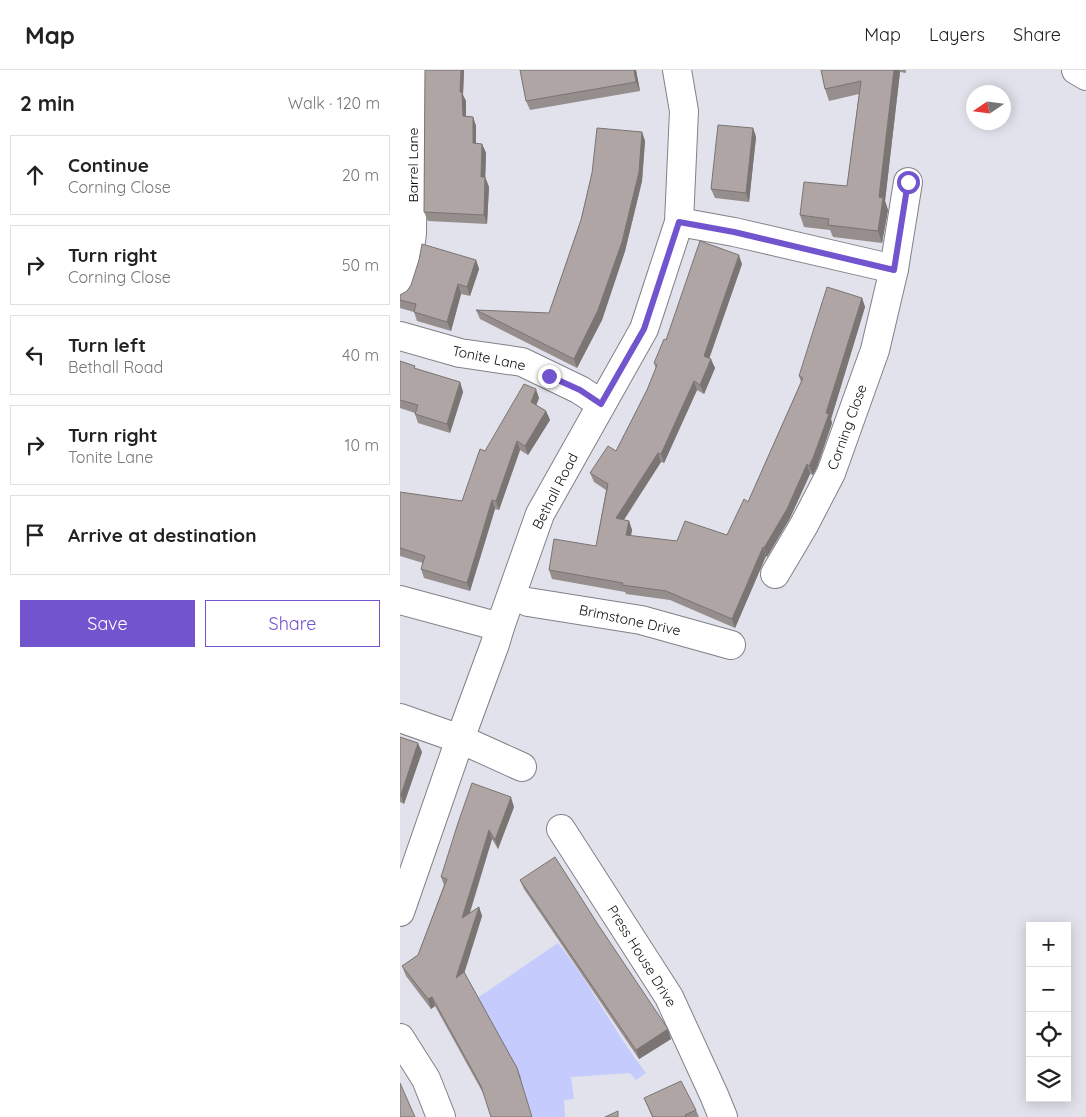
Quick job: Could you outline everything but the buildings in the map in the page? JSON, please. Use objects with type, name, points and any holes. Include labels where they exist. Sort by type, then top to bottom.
[{"type":"street","name":"Barrel Lane","points":[[400,288],[408,265],[412,233],[414,70]]},
{"type":"street","name":"Bethall Road","points":[[400,912],[540,514],[644,329],[679,222],[684,111],[677,70]]},
{"type":"street","points":[[1076,70],[1086,76]]},
{"type":"street","name":"Corning Close","points":[[775,574],[804,525],[831,473],[875,350],[894,270],[908,182]]},
{"type":"street","points":[[679,222],[734,232],[894,270]]},
{"type":"street","name":"Tonite Lane","points":[[400,336],[460,353],[522,362],[580,390],[601,404]]},
{"type":"street","points":[[400,600],[500,627]]},
{"type":"street","name":"Brimstone Drive","points":[[528,602],[641,620],[731,645]]},
{"type":"street","points":[[400,718],[460,738],[522,767]]},
{"type":"street","name":"Press House Drive","points":[[561,829],[669,997],[723,1117]]},
{"type":"street","points":[[400,1038],[426,1079],[441,1117]]},
{"type":"shaded area","points":[[558,943],[646,1073],[636,1080],[630,1073],[571,1077],[574,1099],[564,1100],[565,1117],[533,1117],[476,999]]},
{"type":"route","points":[[549,376],[580,390],[601,404],[644,329],[679,222],[734,232],[894,270],[908,182]]}]
